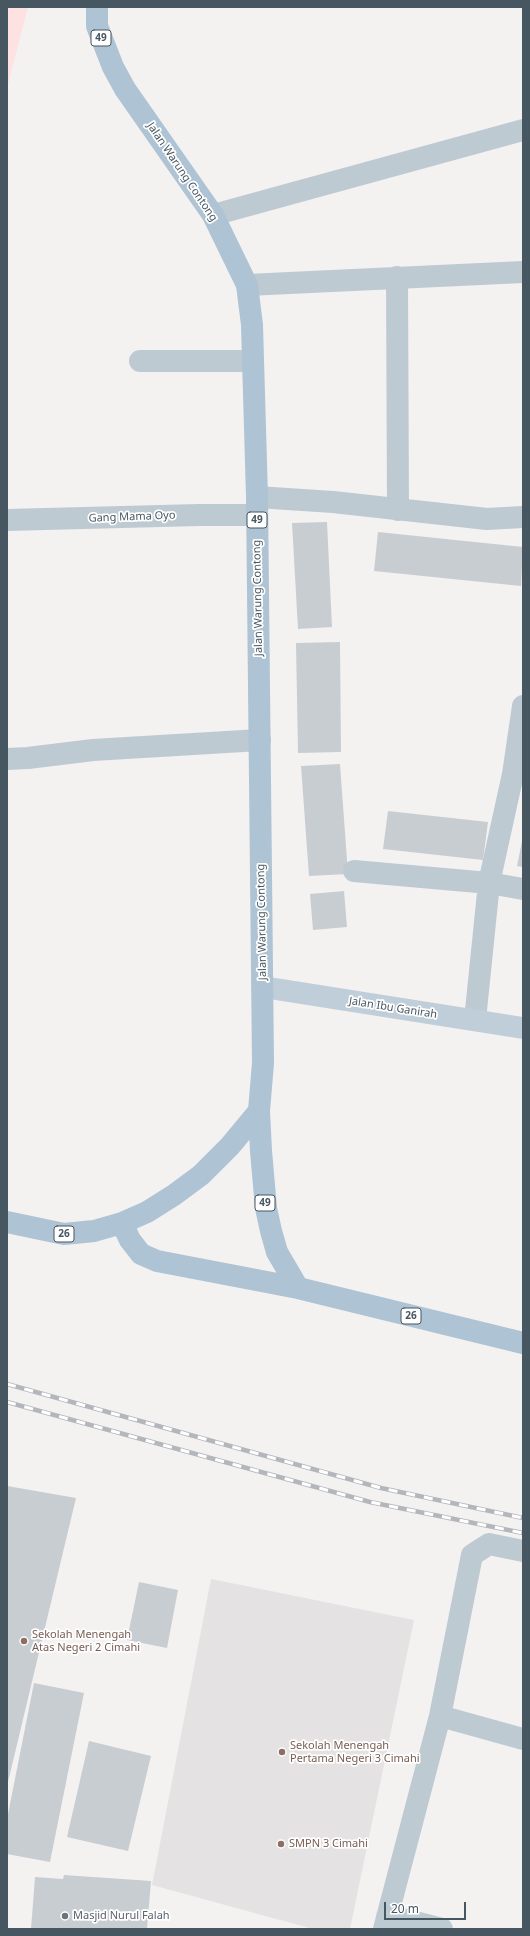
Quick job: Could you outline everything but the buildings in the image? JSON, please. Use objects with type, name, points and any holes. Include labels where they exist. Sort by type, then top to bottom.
[{"type":"main road","name":"Jalan Warung Contong","points":[[97,7],[96,26],[113,67],[125,89],[213,215],[247,285],[252,325],[257,506],[263,987],[263,1063],[259,1111],[266,1208],[277,1252],[298,1288]]},
{"type":"main road","name":"Jalan Ibu Ganirah","points":[[263,987],[523,1028]]},
{"type":"main road","points":[[122,1223],[146,1212],[174,1195],[201,1175],[230,1146],[259,1111]]},
{"type":"main road","name":"26","points":[[7,1222],[64,1234],[94,1232],[122,1223],[130,1240],[141,1254],[157,1261],[298,1288],[523,1343]]},
{"type":"street","points":[[213,215],[523,130]]},
{"type":"street","points":[[247,285],[523,272]]},
{"type":"street","points":[[397,277],[398,510]]},
{"type":"street","points":[[140,361],[252,360]]},
{"type":"street","name":"Gang Mama Oyo","points":[[7,520],[199,514],[257,506],[333,502],[487,519],[523,517]]},
{"type":"street","points":[[475,1020],[490,884],[501,834],[522,719]]},
{"type":"street","points":[[7,759],[93,750],[260,740]]},
{"type":"street","points":[[354,871],[490,884],[523,889]]},
{"type":"street","points":[[442,1929],[403,1919],[386,1923],[440,1716],[472,1555],[488,1544],[523,1551]]},
{"type":"street","points":[[440,1716],[523,1739]]},
{"type":"shaded area","points":[[7,7],[28,7],[7,88]]},
{"type":"shaded area","name":"Sekolah Menengah Pertama Negeri 3 Cimahi","points":[[211,1579],[414,1620],[350,1929],[313,1929],[152,1885]]},
{"type":"railway","points":[[7,1384],[381,1488],[523,1518]]},
{"type":"railway","points":[[7,1402],[370,1502],[523,1533]]},
{"type":"place","name":"Sekolah Menengah Atas Negeri 2 Cimahi","points":[[24,1641]]},
{"type":"place","name":"Sekolah Menengah Pertama Negeri 3 Cimahi","points":[[282,1752]]},
{"type":"place","name":"SMPN 3 Cimahi","points":[[281,1844]]},
{"type":"place","name":"Masjid Nurul Falah","points":[[65,1916]]}]
